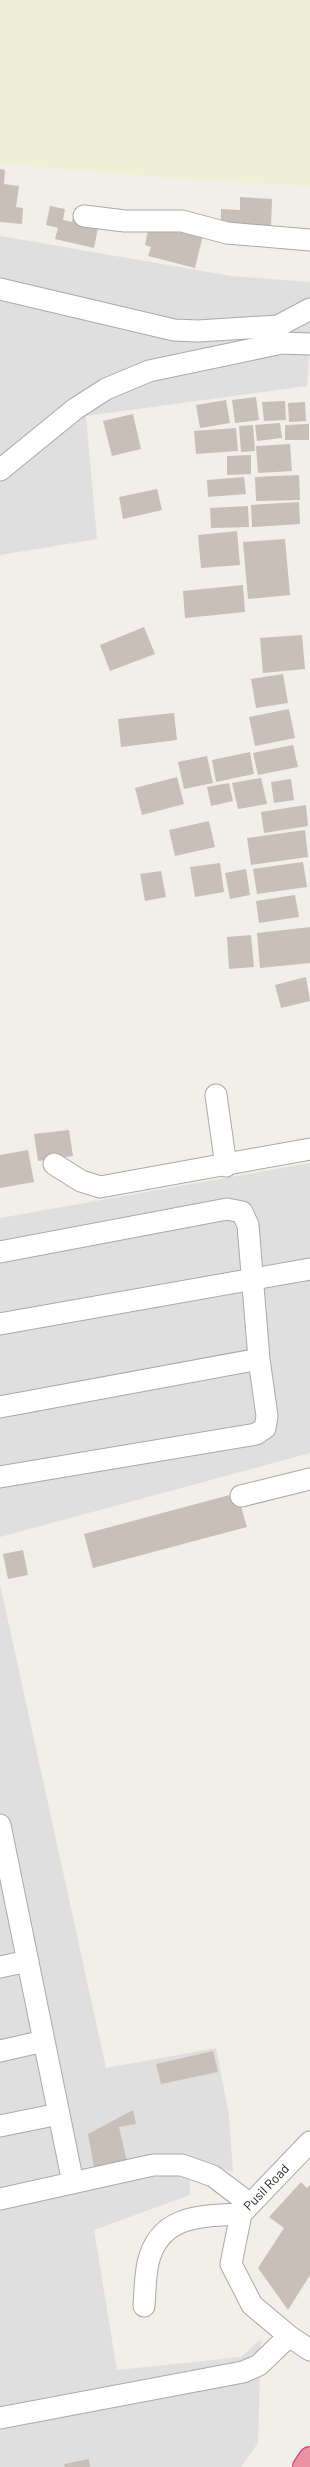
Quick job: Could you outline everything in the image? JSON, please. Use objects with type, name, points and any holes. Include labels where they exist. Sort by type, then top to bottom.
[{"type":"highway","points":[[304,2467],[310,2458]]},
{"type":"street","points":[[84,216],[125,221],[182,222],[226,232],[310,240]]},
{"type":"street","points":[[0,289],[174,330],[198,331],[278,326],[310,310]]},
{"type":"street","points":[[0,470],[75,409],[106,389],[149,371],[282,343],[310,344]]},
{"type":"street","points":[[216,1095],[226,1166]]},
{"type":"street","points":[[54,1164],[81,1181],[100,1187],[226,1166],[310,1149]]},
{"type":"street","points":[[0,1252],[227,1209],[242,1212],[248,1225],[259,1359],[267,1416],[265,1428],[256,1434],[0,1478]]},
{"type":"street","points":[[0,1324],[252,1278],[310,1269]]},
{"type":"street","points":[[0,1407],[259,1359]]},
{"type":"street","points":[[241,1496],[310,1479]]},
{"type":"street","points":[[0,1825],[7,1892],[28,1961],[73,2183]]},
{"type":"street","points":[[0,1967],[28,1961]]},
{"type":"street","points":[[0,2051],[44,2041]]},
{"type":"street","points":[[0,2126],[59,2114]]},
{"type":"street","name":"Pusil Road","points":[[310,2142],[246,2209],[232,2264],[252,2305],[289,2336],[310,2350]]},
{"type":"street","points":[[0,2199],[154,2165],[182,2165],[213,2176],[246,2209]]},
{"type":"street","points":[[144,2306],[148,2264],[155,2242],[167,2229],[180,2222],[199,2216],[246,2209]]},
{"type":"street","points":[[0,2418],[244,2372],[259,2365],[289,2336]]},
{"type":"shaded area","points":[[0,236],[231,276],[310,282],[310,340],[307,386],[86,416],[97,539],[0,555]]},
{"type":"shaded area","points":[[310,1163],[310,1453],[0,1537],[0,1218]]},
{"type":"shaded area","points":[[0,1584],[106,2068],[216,2048],[229,2115],[233,2172],[189,2157],[190,2195],[94,2230],[117,2370],[241,2357],[261,2339],[258,2443],[241,2467],[0,2467]]},
{"type":"green space","points":[[0,0],[310,0],[310,186],[220,182],[0,164]]},
{"type":"building","points":[[0,169],[5,170],[4,184],[19,186],[16,207],[23,208],[22,224],[0,222]]},
{"type":"building","points":[[240,197],[272,199],[271,227],[221,225],[221,209],[240,210]]},
{"type":"building","points":[[50,206],[65,209],[63,220],[72,222],[73,217],[99,223],[94,248],[55,239],[58,228],[46,225]]},
{"type":"building","points":[[149,225],[180,233],[181,229],[203,235],[195,268],[148,256],[151,247],[145,245]]},
{"type":"building","points":[[256,397],[259,420],[235,423],[232,400]]},
{"type":"building","points":[[226,400],[230,423],[200,428],[196,405]]},
{"type":"building","points":[[285,401],[286,420],[264,421],[262,402]]},
{"type":"building","points":[[305,402],[306,421],[289,422],[288,403]]},
{"type":"building","points":[[133,414],[141,449],[112,456],[103,421]]},
{"type":"building","points":[[280,423],[282,438],[257,441],[255,425]]},
{"type":"building","points":[[309,424],[309,440],[285,440],[285,425]]},
{"type":"building","points":[[253,425],[255,451],[241,452],[239,426]]},
{"type":"building","points":[[236,428],[238,451],[196,454],[194,431]]},
{"type":"building","points":[[290,444],[292,471],[258,473],[256,446]]},
{"type":"building","points":[[251,455],[251,474],[227,475],[227,456]]},
{"type":"building","points":[[299,475],[300,500],[256,501],[255,477]]},
{"type":"building","points":[[244,477],[246,494],[208,497],[207,480]]},
{"type":"building","points":[[157,489],[162,510],[123,519],[119,497]]},
{"type":"building","points":[[299,502],[300,524],[252,527],[251,505]]},
{"type":"building","points":[[248,506],[249,527],[211,528],[210,508]]},
{"type":"building","points":[[237,531],[240,565],[201,568],[198,535]]},
{"type":"building","points":[[285,539],[290,595],[248,599],[243,542]]},
{"type":"building","points":[[243,585],[245,612],[185,618],[183,591]]},
{"type":"building","points":[[144,627],[155,654],[110,671],[100,645]]},
{"type":"building","points":[[302,635],[305,669],[263,673],[260,638]]},
{"type":"building","points":[[283,674],[288,703],[256,708],[251,679]]},
{"type":"building","points":[[289,709],[295,738],[255,746],[249,717]]},
{"type":"building","points":[[174,713],[177,740],[121,747],[118,719]]},
{"type":"building","points":[[293,745],[298,767],[258,775],[253,753]]},
{"type":"building","points":[[250,752],[254,774],[216,782],[212,760]]},
{"type":"building","points":[[207,756],[213,783],[184,789],[178,762]]},
{"type":"building","points":[[177,777],[184,804],[142,815],[135,788]]},
{"type":"building","points":[[261,778],[267,804],[238,809],[232,783]]},
{"type":"building","points":[[291,779],[294,800],[274,803],[271,782]]},
{"type":"building","points":[[229,783],[233,801],[211,806],[207,787]]},
{"type":"building","points":[[306,805],[308,826],[264,833],[261,812]]},
{"type":"building","points":[[209,821],[215,847],[175,856],[169,830]]},
{"type":"building","points":[[305,830],[308,857],[251,865],[247,838]]},
{"type":"building","points":[[303,862],[307,887],[257,894],[253,869]]},
{"type":"building","points":[[220,863],[224,892],[195,897],[190,867]]},
{"type":"building","points":[[246,869],[250,895],[230,899],[225,873]]},
{"type":"building","points":[[161,871],[166,897],[145,901],[140,874]]},
{"type":"building","points":[[295,895],[299,917],[259,923],[256,901]]},
{"type":"building","points":[[310,927],[310,963],[260,968],[257,933]]},
{"type":"building","points":[[251,935],[254,967],[229,969],[227,937]]},
{"type":"building","points":[[306,977],[310,1001],[281,1008],[275,985]]},
{"type":"building","points":[[69,1130],[73,1156],[38,1161],[34,1134]]},
{"type":"building","points":[[28,1150],[34,1182],[0,1188],[0,1155]]},
{"type":"building","points":[[237,1493],[247,1527],[93,1568],[84,1534]]},
{"type":"building","points":[[23,1550],[28,1575],[8,1579],[3,1554]]},
{"type":"building","points":[[213,2051],[218,2072],[161,2084],[156,2064]]},
{"type":"building","points":[[133,2110],[136,2124],[119,2127],[128,2166],[95,2173],[88,2134]]},
{"type":"building","points":[[301,2182],[307,2188],[310,2185],[310,2275],[288,2310],[258,2268],[284,2228],[269,2217]]},
{"type":"building","points":[[89,2459],[90,2467],[65,2467],[64,2464]]}]
